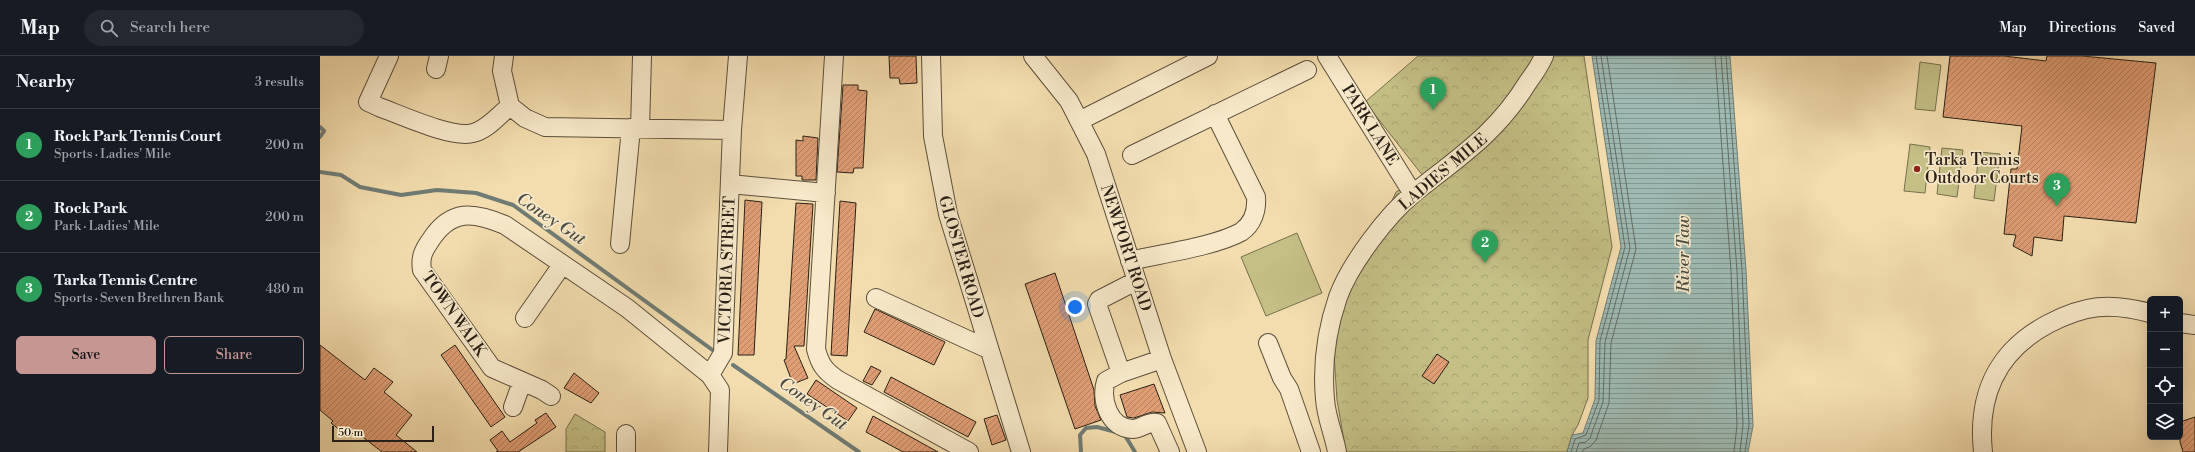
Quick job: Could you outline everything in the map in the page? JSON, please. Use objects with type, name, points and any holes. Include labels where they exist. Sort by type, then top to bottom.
[{"type":"street","points":[[389,56],[362,99],[457,134],[473,133],[485,128],[510,106]]},
{"type":"street","points":[[504,56],[502,71],[510,106],[525,118],[545,128],[732,130]]},
{"type":"street","points":[[620,244],[624,190],[628,176],[636,128],[642,56]]},
{"type":"street","name":"VICTORIA STREET","points":[[710,375],[723,353],[732,130],[738,56]]},
{"type":"street","points":[[834,56],[816,349],[821,366],[838,380],[968,452]]},
{"type":"street","name":"GLOSTER ROAD","points":[[931,56],[932,120],[938,170],[948,214],[988,350],[1021,452]]},
{"type":"street","name":"NEWPORT ROAD","points":[[1033,56],[1069,101],[1096,154],[1162,359],[1197,452]]},
{"type":"street","points":[[1079,121],[1208,56]]},
{"type":"street","name":"PARK LANE","points":[[1328,56],[1413,194]]},
{"type":"street","name":"LADIES' MILE","points":[[1333,451],[1325,401],[1323,373],[1331,325],[1338,297],[1354,267],[1377,232],[1413,194],[1477,144],[1498,124],[1523,92],[1544,56]]},
{"type":"street","points":[[1132,155],[1307,70]]},
{"type":"street","points":[[1130,261],[1224,238],[1242,231],[1254,215],[1257,207],[1256,197],[1215,114]]},
{"type":"street","points":[[730,184],[826,193]]},
{"type":"street","name":"TOWN WALK","points":[[551,396],[542,390],[492,368],[481,355],[422,270],[420,260],[435,232],[451,219],[468,215],[483,216],[505,225],[627,308],[710,375]]},
{"type":"street","points":[[525,318],[562,265]]},
{"type":"street","points":[[1121,373],[1097,304],[1099,300],[1136,281]]},
{"type":"street","points":[[876,298],[988,350]]},
{"type":"street","points":[[1982,452],[1983,416],[1988,388],[2002,361],[2017,344],[2035,331],[2069,313],[2092,307],[2123,307],[2147,312]]},
{"type":"street","points":[[2183,323],[2195,325]]},
{"type":"street","points":[[1268,343],[1282,378],[1289,389],[1311,452]]},
{"type":"street","points":[[1162,359],[1121,373],[1106,381],[1103,389],[1108,413],[1114,422],[1133,429],[1152,422],[1157,424],[1170,452]]},
{"type":"street","points":[[710,375],[720,390],[718,452]]},
{"type":"street","points":[[513,407],[522,382]]},
{"type":"green space","points":[[1418,56],[1584,56],[1612,247],[1588,340],[1588,398],[1578,425],[1572,435],[1567,452],[1346,452],[1337,400],[1333,338],[1354,278],[1377,234],[1396,192],[1423,176],[1365,102]]},
{"type":"green space","name":"Tarka Tennis Outdoor Courts","points":[[1920,62],[1941,65],[1935,111],[1915,109]]},
{"type":"green space","name":"Tarka Tennis Outdoor Courts","points":[[1910,144],[1930,147],[1925,193],[1904,191]]},
{"type":"green space","name":"Tarka Tennis Outdoor Courts","points":[[1942,148],[1963,150],[1957,197],[1937,194]]},
{"type":"green space","name":"Tarka Tennis Outdoor Courts","points":[[1979,152],[2000,154],[1994,201],[1974,198]]},
{"type":"green space","points":[[1297,233],[1322,293],[1266,316],[1241,257]]},
{"type":"green space","points":[[575,414],[605,432],[605,452],[566,452],[566,429]]},
{"type":"water","name":"River Taw","points":[[1592,56],[1730,56],[1746,270],[1753,426],[1748,452],[1567,452],[1572,435],[1583,433],[1595,399],[1596,341],[1621,247]]},
{"type":"building","points":[[889,56],[916,56],[917,83],[900,84],[899,78],[890,78]]},
{"type":"building","points":[[1950,56],[2004,56],[2046,61],[2047,56],[2082,56],[2156,63],[2136,223],[2064,216],[2062,241],[2034,237],[2032,256],[2013,246],[2016,235],[2004,234],[2011,169],[2017,169],[2022,126],[1943,117]]},
{"type":"building","points":[[843,85],[858,85],[858,90],[867,91],[863,168],[854,168],[853,173],[837,172]]},
{"type":"building","points":[[803,136],[818,138],[816,180],[802,180],[802,176],[796,176],[796,140],[803,141]]},
{"type":"building","points":[[745,200],[762,202],[754,355],[738,355]]},
{"type":"building","points":[[840,201],[856,203],[847,356],[831,355]]},
{"type":"building","points":[[796,203],[813,204],[804,346],[794,346],[808,378],[793,384],[784,360],[786,359]]},
{"type":"building","points":[[1055,273],[1094,390],[1095,406],[1101,420],[1075,429],[1025,284]]},
{"type":"building","points":[[875,309],[945,342],[934,365],[864,332]]},
{"type":"building","points":[[320,345],[365,380],[374,368],[393,382],[384,392],[412,415],[396,435],[417,452],[382,452],[355,431],[349,437],[331,423],[333,421],[320,410]]},
{"type":"building","points":[[455,345],[505,417],[491,427],[441,355]]},
{"type":"building","points":[[1437,354],[1449,362],[1434,384],[1422,376]]},
{"type":"building","points":[[871,366],[881,371],[872,385],[863,381]]},
{"type":"building","points":[[574,373],[599,393],[591,403],[564,388]]},
{"type":"building","points":[[891,377],[976,422],[968,437],[884,392]]},
{"type":"building","points":[[816,380],[857,408],[848,421],[807,394]]},
{"type":"building","points":[[1154,384],[1165,413],[1152,412],[1134,418],[1127,417],[1120,395]]},
{"type":"building","points":[[546,413],[556,427],[518,452],[496,452],[498,451],[490,440],[502,431],[510,442],[537,423],[535,420]]},
{"type":"building","points":[[997,415],[1006,440],[992,445],[984,419]]},
{"type":"building","points":[[873,416],[938,452],[903,452],[866,432]]},
{"type":"building","points":[[2195,417],[2195,452],[2183,452],[2180,440],[2183,440],[2183,421]]},
{"type":"waterway","name":"Coney Gut","points":[[320,127],[324,131],[320,137]]},
{"type":"waterway","name":"Coney Gut","points":[[320,172],[341,175],[360,187],[401,195],[437,190],[476,193],[513,205],[718,354]]},
{"type":"waterway","name":"Coney Gut","points":[[733,365],[859,452]]},
{"type":"waterway","name":"Coney Gut","points":[[1081,452],[1080,435],[1086,428],[1097,427],[1116,432]]},
{"type":"waterway","name":"Coney Gut","points":[[1123,435],[1126,437],[1135,452]]},
{"type":"place","name":"Rock Park Tennis Court","points":[[1433,110]]},
{"type":"place","name":"Tarka Tennis Outdoor Courts","points":[[1917,169]]},
{"type":"place","name":"Tarka Tennis Centre","points":[[2057,206]]},
{"type":"place","name":"Rock Park","points":[[1485,263]]}]
